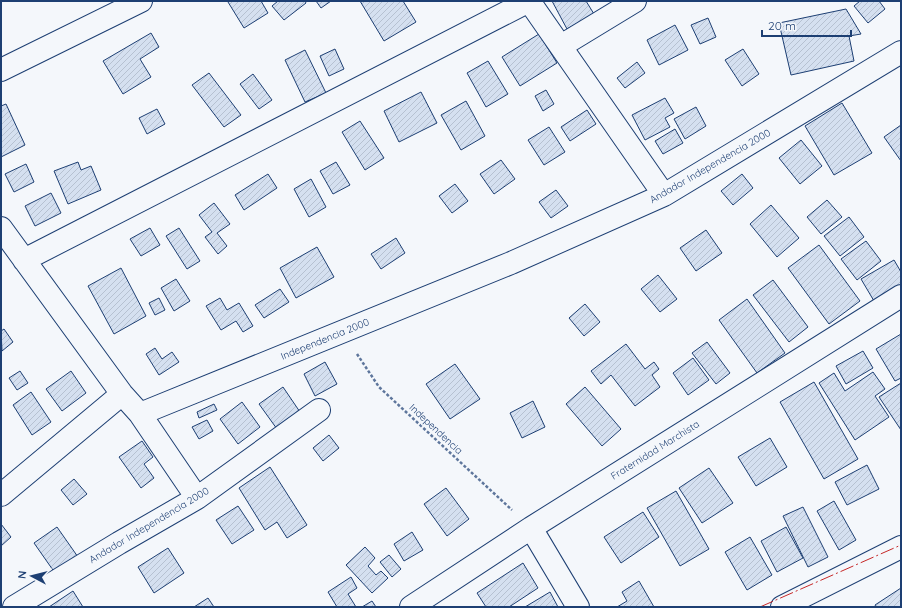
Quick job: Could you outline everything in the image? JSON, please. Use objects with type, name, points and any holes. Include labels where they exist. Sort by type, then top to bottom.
[{"type":"street","points":[[1,70],[141,1]]},
{"type":"street","points":[[24,260],[529,1],[664,195]]},
{"type":"street","points":[[561,46],[635,1]]},
{"type":"street","name":"Andador Independencia 2000","points":[[511,263],[664,195],[901,52]]},
{"type":"street","points":[[1,228],[122,394],[140,414],[197,498]]},
{"type":"street","name":"Independencia 2000","points":[[140,414],[511,263]]},
{"type":"street","name":"Fraternidad Marchista","points":[[411,607],[532,528],[901,296]]},
{"type":"street","points":[[1,495],[122,394]]},
{"type":"street","name":"Andador Independencia 2000","points":[[14,607],[119,543],[197,498],[319,410]]},
{"type":"street","points":[[532,528],[578,607]]},
{"type":"street","points":[[782,607],[901,547]]},
{"type":"path","name":"Independencia","points":[[342,332],[379,387],[532,528]]},
{"type":"building","points":[[261,1],[268,13],[244,28],[228,2]]},
{"type":"building","points":[[278,1],[305,1],[306,3],[284,20],[272,6]]},
{"type":"building","points":[[316,1],[331,1],[321,8]]},
{"type":"building","points":[[360,1],[403,1],[416,22],[384,41]]},
{"type":"building","points":[[552,1],[586,1],[594,14],[567,29]]},
{"type":"building","points":[[860,1],[879,1],[885,9],[868,23],[854,6]]},
{"type":"building","points":[[846,9],[861,34],[849,36],[854,61],[791,75],[779,23]]},
{"type":"building","points":[[708,18],[716,37],[700,44],[691,25]]},
{"type":"building","points":[[675,25],[688,50],[659,65],[647,40]]},
{"type":"building","points":[[151,33],[159,47],[140,59],[151,77],[123,94],[103,61]]},
{"type":"building","points":[[539,34],[557,63],[520,86],[502,57]]},
{"type":"building","points":[[335,49],[344,69],[329,76],[320,56]]},
{"type":"building","points":[[743,49],[759,74],[742,86],[725,60]]},
{"type":"building","points":[[305,50],[326,93],[305,102],[285,60]]},
{"type":"building","points":[[488,61],[508,94],[486,107],[467,73]]},
{"type":"building","points":[[637,62],[645,73],[625,88],[617,78]]},
{"type":"building","points":[[209,73],[241,115],[224,127],[192,85]]},
{"type":"building","points":[[253,74],[272,100],[259,109],[240,84]]},
{"type":"building","points":[[546,90],[554,104],[543,111],[535,96]]},
{"type":"building","points":[[421,92],[437,123],[399,142],[384,111]]},
{"type":"building","points":[[665,98],[674,113],[665,118],[670,127],[645,140],[632,115]]},
{"type":"building","points":[[466,101],[485,136],[461,150],[441,115]]},
{"type":"building","points":[[842,103],[872,153],[834,175],[805,126]]},
{"type":"building","points":[[6,104],[25,145],[1,157],[1,106]]},
{"type":"building","points":[[696,107],[706,126],[685,139],[674,119]]},
{"type":"building","points":[[157,109],[165,124],[147,134],[139,118]]},
{"type":"building","points":[[587,110],[596,124],[570,141],[561,127]]},
{"type":"building","points":[[360,121],[384,158],[365,170],[342,132]]},
{"type":"building","points":[[901,125],[901,161],[884,137]]},
{"type":"building","points":[[549,127],[565,152],[544,165],[528,140]]},
{"type":"building","points":[[675,129],[683,143],[663,154],[655,141]]},
{"type":"building","points":[[801,140],[822,166],[800,184],[779,158]]},
{"type":"building","points":[[501,160],[515,179],[494,194],[480,174]]},
{"type":"building","points":[[78,162],[81,170],[91,166],[101,190],[68,204],[54,171]]},
{"type":"building","points":[[336,162],[350,185],[333,194],[320,171]]},
{"type":"building","points":[[26,164],[34,182],[14,192],[5,174]]},
{"type":"building","points":[[268,174],[277,188],[244,210],[235,195]]},
{"type":"building","points":[[742,174],[753,188],[733,205],[721,191]]},
{"type":"building","points":[[311,179],[326,207],[309,217],[294,189]]},
{"type":"building","points":[[455,184],[468,201],[452,213],[439,196]]},
{"type":"building","points":[[556,190],[568,206],[551,218],[539,202]]},
{"type":"building","points":[[51,193],[61,213],[35,226],[25,206]]},
{"type":"building","points":[[827,200],[842,217],[821,234],[807,217]]},
{"type":"building","points":[[214,203],[230,224],[217,233],[227,246],[218,254],[205,237],[212,232],[199,215]]},
{"type":"building","points":[[771,205],[799,238],[777,257],[750,224]]},
{"type":"building","points":[[849,217],[864,237],[840,256],[824,236]]},
{"type":"building","points":[[150,228],[160,245],[141,256],[130,239]]},
{"type":"building","points":[[179,228],[200,261],[187,269],[166,236]]},
{"type":"building","points":[[706,230],[722,253],[696,271],[680,248]]},
{"type":"building","points":[[396,238],[405,253],[381,269],[371,254]]},
{"type":"building","points":[[866,241],[881,261],[857,280],[841,259]]},
{"type":"building","points":[[819,245],[860,301],[829,324],[788,268]]},
{"type":"building","points":[[317,247],[334,277],[296,298],[280,268]]},
{"type":"building","points":[[894,260],[901,272],[901,286],[874,301],[861,279]]},
{"type":"building","points":[[121,268],[146,316],[114,334],[88,286]]},
{"type":"building","points":[[658,275],[677,299],[660,312],[641,289]]},
{"type":"building","points":[[176,279],[190,301],[174,311],[161,288]]},
{"type":"building","points":[[773,280],[808,327],[789,342],[753,295]]},
{"type":"building","points":[[280,289],[289,302],[264,318],[255,305]]},
{"type":"building","points":[[159,298],[165,310],[155,315],[149,303]]},
{"type":"building","points":[[220,298],[227,310],[239,303],[253,326],[243,332],[236,321],[221,330],[206,306]]},
{"type":"building","points":[[747,299],[785,353],[757,373],[719,320]]},
{"type":"building","points":[[585,304],[600,322],[584,336],[569,318]]},
{"type":"building","points":[[4,329],[13,342],[2,351],[1,331]]},
{"type":"building","points":[[901,334],[901,378],[895,381],[876,349]]},
{"type":"building","points":[[707,342],[730,373],[716,384],[692,353]]},
{"type":"building","points":[[626,344],[645,369],[654,362],[659,369],[652,375],[660,387],[635,406],[611,375],[601,384],[591,371]]},
{"type":"building","points":[[155,348],[162,359],[172,352],[179,362],[159,375],[146,354]]},
{"type":"building","points":[[863,351],[873,368],[846,384],[836,366]]},
{"type":"building","points":[[693,358],[709,380],[688,395],[673,373]]},
{"type":"building","points":[[325,362],[337,384],[315,396],[304,374]]},
{"type":"building","points":[[455,364],[480,399],[450,419],[426,384]]},
{"type":"building","points":[[20,371],[28,383],[17,390],[9,378]]},
{"type":"building","points":[[71,371],[86,393],[62,411],[46,389]]},
{"type":"building","points":[[873,372],[885,389],[875,396],[889,417],[855,440],[819,383],[834,373],[845,391]]},
{"type":"building","points":[[814,382],[858,459],[824,479],[780,402]]},
{"type":"building","points":[[901,383],[901,430],[879,397]]},
{"type":"building","points":[[283,387],[300,412],[277,429],[259,404]]},
{"type":"building","points":[[585,387],[621,429],[602,446],[566,404]]},
{"type":"building","points":[[31,392],[51,422],[32,435],[13,405]]},
{"type":"building","points":[[533,401],[545,427],[522,438],[510,413]]},
{"type":"building","points":[[242,402],[260,427],[238,444],[220,419]]},
{"type":"building","points":[[214,404],[217,410],[199,418],[197,412]]},
{"type":"building","points":[[207,420],[213,431],[199,439],[192,427]]},
{"type":"building","points":[[329,435],[339,448],[323,461],[313,448]]},
{"type":"building","points":[[770,438],[787,467],[756,486],[738,457]]},
{"type":"building","points":[[142,441],[153,457],[144,464],[154,478],[141,488],[119,457]]},
{"type":"building","points":[[867,465],[879,489],[847,505],[835,482]]},
{"type":"building","points":[[270,467],[307,525],[287,538],[277,522],[265,530],[239,488]]},
{"type":"building","points":[[709,468],[733,503],[702,523],[679,488]]},
{"type":"building","points":[[74,479],[87,494],[73,505],[61,490]]},
{"type":"building","points":[[446,488],[469,519],[447,536],[424,504]]},
{"type":"building","points":[[676,491],[709,549],[680,566],[647,508]]},
{"type":"building","points":[[834,501],[856,540],[839,550],[817,511]]},
{"type":"building","points":[[238,506],[254,530],[232,544],[216,520]]},
{"type":"building","points":[[803,507],[828,557],[808,567],[783,516]]},
{"type":"building","points":[[643,512],[659,537],[621,563],[604,537]]},
{"type":"building","points":[[1,524],[11,537],[1,546]]},
{"type":"building","points":[[57,527],[78,557],[55,573],[34,543]]},
{"type":"building","points":[[786,527],[803,558],[777,572],[761,541]]},
{"type":"building","points":[[412,532],[423,550],[404,561],[394,544]]},
{"type":"building","points":[[750,537],[772,575],[747,590],[725,552]]},
{"type":"building","points":[[365,547],[375,558],[368,566],[376,575],[381,571],[388,578],[372,593],[346,565]]},
{"type":"building","points":[[168,548],[184,573],[154,593],[138,567]]},
{"type":"building","points":[[389,555],[401,569],[392,577],[380,562]]},
{"type":"building","points":[[523,563],[538,588],[509,607],[486,607],[477,593]]},
{"type":"building","points":[[351,577],[357,588],[348,594],[356,607],[337,607],[328,592]]},
{"type":"building","points":[[639,581],[654,607],[617,607],[627,601],[622,592]]},
{"type":"building","points":[[901,588],[901,607],[876,607],[875,605]]},
{"type":"building","points":[[73,591],[83,607],[49,607]]},
{"type":"building","points":[[550,592],[558,607],[525,607]]},
{"type":"building","points":[[208,598],[214,607],[194,607]]},
{"type":"building","points":[[372,601],[376,607],[362,607]]},
{"type":"power","points":[[760,607],[901,545]]}]
